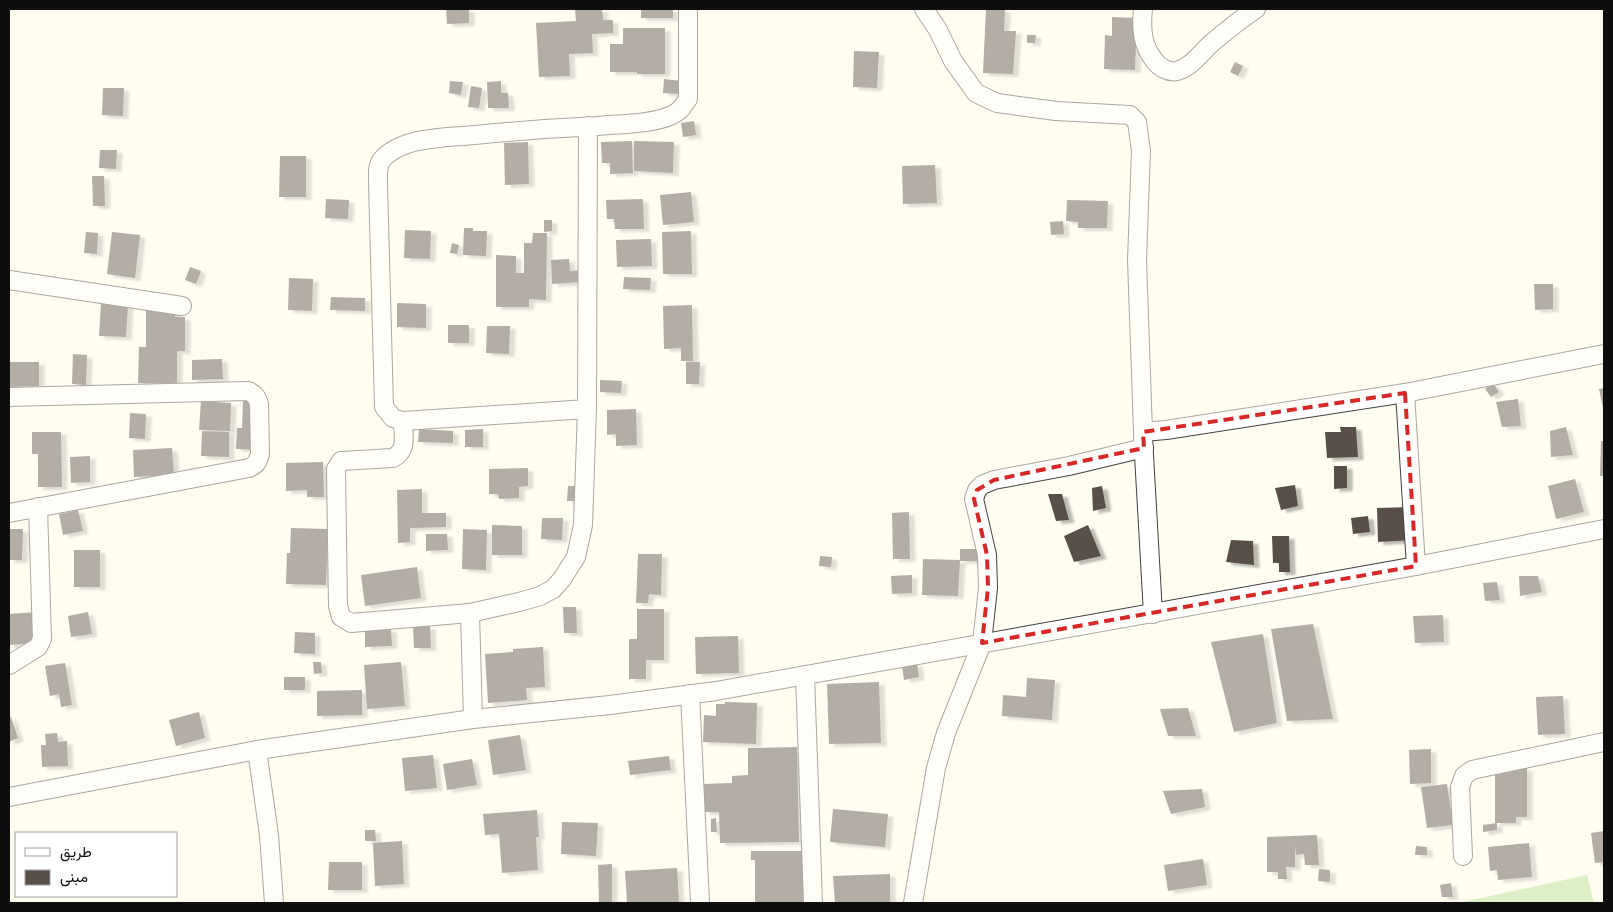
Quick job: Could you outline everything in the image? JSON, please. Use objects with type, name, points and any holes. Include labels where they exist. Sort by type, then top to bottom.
[{"type":"street","points":[[587,409],[402,422],[393,418],[384,408],[378,171],[381,161],[391,151],[410,143],[431,139],[626,124],[664,119],[675,114],[688,99],[688,9]]},
{"type":"street","points":[[924,9],[938,30],[954,61],[976,93],[997,103],[1056,111],[1130,115],[1137,122],[1141,151],[1136,260],[1152,614]]},
{"type":"street","points":[[1143,9],[1142,34],[1149,53],[1160,68],[1174,72],[1185,68],[1240,19],[1256,9]]},
{"type":"street","points":[[402,422],[403,450],[399,455],[393,458],[341,461],[336,469],[338,606],[341,617],[351,623],[470,613],[540,596],[553,589],[576,557],[582,525],[587,409],[588,126]]},
{"type":"street","points":[[9,280],[182,306]]},
{"type":"street","points":[[914,903],[936,768],[946,733],[982,643],[988,588],[987,555],[974,499],[977,490],[982,485],[994,480],[1069,466],[1166,430],[1405,393],[1604,354]]},
{"type":"street","points":[[9,397],[248,391],[258,397],[260,454],[259,460],[249,468],[9,513]]},
{"type":"street","points":[[1405,393],[1416,566]]},
{"type":"street","points":[[9,665],[38,647],[42,639],[38,507]]},
{"type":"street","points":[[9,797],[257,750],[473,719],[610,705],[805,675],[1416,566],[1604,529]]},
{"type":"street","points":[[470,613],[473,719]]},
{"type":"street","points":[[805,675],[813,903]]},
{"type":"street","points":[[690,694],[700,903]]},
{"type":"street","points":[[1462,856],[1460,787],[1464,776],[1472,770],[1604,742]]},
{"type":"street","points":[[257,750],[269,835],[274,903]]},
{"type":"highlighted area","points":[[1405,393],[1416,566],[982,643],[988,588],[987,555],[974,499],[977,490],[994,480],[1144,448],[1143,432]]},
{"type":"green space","points":[[1587,875],[1594,903],[1458,903]]},
{"type":"building","points":[[446,9],[469,9],[469,23],[447,24]]},
{"type":"building","points":[[575,9],[602,9],[603,20],[613,20],[613,33],[592,34],[593,53],[569,54],[570,76],[539,77],[536,23],[576,21]]},
{"type":"building","points":[[641,9],[673,9],[673,18],[641,18]]},
{"type":"building","points":[[986,9],[1005,9],[1004,31],[1016,31],[1013,74],[983,73]]},
{"type":"building","points":[[1112,17],[1137,18],[1135,70],[1104,69],[1105,35],[1112,36]]},
{"type":"building","points":[[623,28],[665,28],[665,74],[610,72],[610,44],[623,44]]},
{"type":"building","points":[[1027,35],[1036,35],[1035,43],[1027,43]]},
{"type":"building","points":[[854,51],[879,52],[877,88],[853,87]]},
{"type":"building","points":[[1235,62],[1243,66],[1238,76],[1230,72]]},
{"type":"building","points":[[664,79],[682,81],[681,94],[663,93]]},
{"type":"building","points":[[450,81],[463,82],[461,95],[449,93]]},
{"type":"building","points":[[501,81],[501,93],[508,93],[509,108],[488,108],[487,82]]},
{"type":"building","points":[[471,86],[482,88],[479,108],[468,107]]},
{"type":"building","points":[[103,88],[124,88],[123,116],[102,115]]},
{"type":"building","points":[[694,121],[696,135],[683,137],[681,123]]},
{"type":"building","points":[[632,141],[633,173],[610,174],[610,163],[602,163],[601,142]]},
{"type":"building","points":[[634,141],[674,142],[673,173],[634,171]]},
{"type":"building","points":[[528,142],[529,184],[505,185],[504,143]]},
{"type":"building","points":[[100,150],[117,150],[116,169],[99,168]]},
{"type":"building","points":[[280,156],[306,156],[306,197],[279,197]]},
{"type":"building","points":[[935,165],[937,203],[903,204],[902,166]]},
{"type":"building","points":[[92,176],[104,176],[105,206],[93,206]]},
{"type":"building","points":[[691,192],[694,222],[663,225],[660,195]]},
{"type":"building","points":[[326,199],[349,200],[348,219],[325,218]]},
{"type":"building","points":[[643,199],[644,229],[615,229],[614,219],[607,219],[606,200]]},
{"type":"building","points":[[1067,200],[1108,201],[1107,228],[1078,228],[1078,222],[1066,221]]},
{"type":"building","points":[[544,220],[552,220],[552,231],[544,232]]},
{"type":"building","points":[[1063,221],[1064,234],[1051,235],[1050,222]]},
{"type":"building","points":[[464,228],[473,228],[473,231],[487,231],[486,256],[463,255]]},
{"type":"building","points":[[405,230],[431,231],[430,259],[404,258]]},
{"type":"building","points":[[691,231],[692,274],[663,274],[662,232]]},
{"type":"building","points":[[86,232],[98,233],[97,254],[84,253]]},
{"type":"building","points":[[112,232],[140,235],[135,278],[107,274]]},
{"type":"building","points":[[533,233],[547,233],[546,300],[529,299],[529,307],[496,307],[496,255],[516,256],[516,273],[524,273],[524,243],[532,243]]},
{"type":"building","points":[[651,239],[652,266],[617,267],[616,240]]},
{"type":"building","points":[[452,243],[459,245],[457,254],[450,253]]},
{"type":"building","points":[[569,259],[570,271],[580,270],[580,282],[552,284],[551,260]]},
{"type":"building","points":[[190,267],[201,271],[196,284],[185,280]]},
{"type":"building","points":[[624,277],[651,278],[650,290],[623,289]]},
{"type":"building","points":[[289,278],[313,279],[312,311],[288,310]]},
{"type":"building","points":[[1534,284],[1553,284],[1553,309],[1535,310]]},
{"type":"building","points":[[331,297],[365,298],[365,311],[330,310]]},
{"type":"building","points":[[397,303],[426,304],[426,328],[397,327]]},
{"type":"building","points":[[101,304],[128,305],[126,337],[99,336]]},
{"type":"building","points":[[692,305],[693,361],[681,361],[681,348],[664,349],[663,306]]},
{"type":"building","points":[[146,308],[175,308],[175,317],[185,317],[185,351],[177,351],[177,383],[138,383],[139,347],[146,347]]},
{"type":"building","points":[[448,325],[469,325],[469,343],[448,343]]},
{"type":"building","points":[[487,326],[510,326],[509,354],[486,353]]},
{"type":"building","points":[[73,354],[87,355],[86,385],[72,384]]},
{"type":"building","points":[[222,359],[223,379],[192,380],[192,360]]},
{"type":"building","points":[[9,362],[39,362],[39,386],[9,387]]},
{"type":"building","points":[[686,362],[700,362],[699,384],[686,384]]},
{"type":"building","points":[[600,380],[622,381],[621,393],[600,392]]},
{"type":"building","points":[[1493,383],[1499,392],[1491,397],[1485,389]]},
{"type":"building","points":[[1604,388],[1604,408],[1603,408],[1599,389]]},
{"type":"building","points":[[1518,399],[1521,426],[1502,427],[1496,402]]},
{"type":"building","points":[[201,401],[231,403],[230,431],[199,430]]},
{"type":"building","points":[[243,401],[262,401],[260,450],[236,449],[237,428],[242,428]]},
{"type":"building","points":[[636,409],[637,445],[616,446],[616,434],[607,435],[607,410]]},
{"type":"building","points":[[130,413],[146,414],[145,439],[129,438]]},
{"type":"building","points":[[1340,427],[1356,427],[1358,457],[1327,458],[1325,432],[1341,432]]},
{"type":"building","points":[[1566,427],[1573,455],[1551,457],[1550,431]]},
{"type":"building","points":[[419,429],[453,431],[453,443],[418,442]]},
{"type":"building","points":[[483,429],[483,447],[465,447],[465,430]]},
{"type":"building","points":[[202,431],[229,432],[229,457],[201,456]]},
{"type":"building","points":[[32,432],[61,432],[62,487],[38,487],[38,454],[32,454]]},
{"type":"building","points":[[1601,441],[1604,441],[1604,476],[1600,476]]},
{"type":"building","points":[[172,448],[174,475],[134,477],[133,450]]},
{"type":"building","points":[[90,456],[90,482],[71,483],[70,457]]},
{"type":"building","points":[[323,462],[324,497],[307,497],[307,490],[286,491],[286,463]]},
{"type":"building","points":[[1334,466],[1347,466],[1347,488],[1334,489]]},
{"type":"building","points":[[528,468],[528,486],[519,487],[519,498],[499,499],[498,494],[489,494],[489,469]]},
{"type":"building","points":[[1575,479],[1584,512],[1556,519],[1548,486]]},
{"type":"building","points":[[1295,485],[1298,506],[1281,510],[1275,488]]},
{"type":"building","points":[[568,486],[579,486],[579,501],[567,501]]},
{"type":"building","points":[[1102,486],[1106,508],[1093,511],[1092,488]]},
{"type":"building","points":[[422,489],[422,513],[446,513],[446,527],[410,528],[410,542],[398,543],[397,490]]},
{"type":"building","points":[[1048,494],[1062,494],[1069,520],[1056,521]]},
{"type":"building","points":[[1413,507],[1414,540],[1378,542],[1377,508]]},
{"type":"building","points":[[78,510],[83,531],[63,535],[59,514]]},
{"type":"building","points":[[909,512],[910,559],[893,559],[892,513]]},
{"type":"building","points":[[1368,516],[1370,532],[1353,534],[1351,518]]},
{"type":"building","points":[[542,518],[563,518],[562,540],[541,539]]},
{"type":"building","points":[[492,525],[522,526],[522,555],[492,555]]},
{"type":"building","points":[[1088,525],[1101,556],[1074,562],[1064,536]]},
{"type":"building","points":[[291,528],[328,529],[326,585],[286,584],[287,553],[290,553]]},
{"type":"building","points":[[9,529],[23,529],[22,560],[9,560]]},
{"type":"building","points":[[463,529],[487,530],[486,570],[462,569]]},
{"type":"building","points":[[426,534],[447,534],[448,550],[426,551]]},
{"type":"building","points":[[1272,536],[1289,536],[1290,572],[1279,572],[1279,563],[1273,563]]},
{"type":"building","points":[[1231,540],[1253,541],[1254,565],[1226,562]]},
{"type":"building","points":[[960,549],[977,549],[977,561],[960,561]]},
{"type":"building","points":[[74,550],[100,550],[100,587],[74,587]]},
{"type":"building","points":[[638,554],[662,554],[661,595],[649,594],[648,603],[636,603]]},
{"type":"building","points":[[820,556],[832,557],[831,567],[819,566]]},
{"type":"building","points":[[923,559],[960,560],[958,596],[922,595]]},
{"type":"building","points":[[417,567],[421,598],[365,606],[361,575]]},
{"type":"building","points":[[912,575],[912,593],[892,594],[891,576]]},
{"type":"building","points":[[1519,576],[1538,576],[1542,592],[1520,596]]},
{"type":"building","points":[[1497,582],[1500,600],[1485,601],[1483,583]]},
{"type":"building","points":[[563,607],[576,607],[577,633],[564,633]]},
{"type":"building","points":[[637,609],[664,609],[664,660],[646,660],[646,679],[629,679],[629,639],[637,639]]},
{"type":"building","points":[[36,612],[39,643],[9,645],[9,614]]},
{"type":"building","points":[[88,612],[92,634],[71,637],[68,616]]},
{"type":"building","points":[[1443,615],[1444,642],[1415,643],[1413,616]]},
{"type":"building","points":[[1313,624],[1333,719],[1287,721],[1271,629]]},
{"type":"building","points":[[413,626],[430,626],[431,648],[414,648]]},
{"type":"building","points":[[391,629],[392,646],[365,647],[365,630]]},
{"type":"building","points":[[295,632],[315,633],[315,654],[294,653]]},
{"type":"building","points":[[1263,634],[1277,723],[1234,732],[1211,642]]},
{"type":"building","points":[[738,636],[739,673],[696,674],[695,637]]},
{"type":"building","points":[[543,647],[545,687],[526,688],[527,700],[488,703],[485,654],[513,652],[513,649]]},
{"type":"building","points":[[313,662],[321,662],[322,673],[314,674]]},
{"type":"building","points":[[401,662],[405,706],[367,709],[364,665]]},
{"type":"building","points":[[65,663],[72,705],[61,707],[59,694],[50,696],[45,666]]},
{"type":"building","points":[[917,663],[919,677],[904,680],[902,666]]},
{"type":"building","points":[[284,677],[305,677],[305,690],[284,690]]},
{"type":"building","points":[[1027,678],[1055,680],[1052,720],[1002,716],[1003,695],[1026,697]]},
{"type":"building","points":[[879,682],[881,743],[829,744],[827,684]]},
{"type":"building","points":[[362,690],[362,715],[317,716],[317,691]]},
{"type":"building","points":[[1563,696],[1565,734],[1538,735],[1536,697]]},
{"type":"building","points":[[725,702],[757,703],[756,744],[703,742],[704,715],[716,716],[716,704],[725,704]]},
{"type":"building","points":[[1188,708],[1196,736],[1168,736],[1160,709]]},
{"type":"building","points":[[199,712],[205,738],[176,746],[169,720]]},
{"type":"building","points":[[11,717],[18,738],[9,742],[9,718]]},
{"type":"building","points":[[57,733],[58,742],[67,741],[68,766],[42,767],[41,745],[46,745],[45,734]]},
{"type":"building","points":[[520,735],[526,770],[493,775],[488,740]]},
{"type":"building","points":[[797,747],[799,842],[720,843],[719,812],[704,812],[704,784],[732,783],[732,776],[748,775],[748,748]]},
{"type":"building","points":[[1431,749],[1431,783],[1410,784],[1409,750]]},
{"type":"building","points":[[433,755],[437,788],[405,791],[402,758]]},
{"type":"building","points":[[669,756],[671,770],[630,775],[628,761]]},
{"type":"building","points":[[472,759],[477,785],[447,790],[443,764]]},
{"type":"building","points":[[1495,768],[1527,768],[1527,817],[1516,817],[1516,823],[1495,823]]},
{"type":"building","points":[[1447,784],[1453,825],[1427,828],[1421,787]]},
{"type":"building","points":[[1202,789],[1205,807],[1171,814],[1163,791]]},
{"type":"building","points":[[833,809],[888,814],[885,847],[830,842]]},
{"type":"building","points":[[537,810],[539,837],[536,837],[538,870],[502,873],[499,834],[485,835],[483,814]]},
{"type":"building","points":[[716,818],[717,832],[711,832],[711,819]]},
{"type":"building","points":[[562,822],[598,823],[596,856],[561,854]]},
{"type":"building","points":[[1497,823],[1497,830],[1483,832],[1483,825]]},
{"type":"building","points":[[365,830],[375,830],[376,841],[365,841]]},
{"type":"building","points":[[1604,831],[1604,862],[1595,863],[1591,833]]},
{"type":"building","points":[[1317,835],[1319,865],[1305,865],[1304,854],[1296,855],[1295,845],[1295,867],[1286,867],[1287,879],[1278,879],[1278,872],[1267,872],[1267,837]]},
{"type":"building","points":[[402,841],[404,884],[375,886],[373,843]]},
{"type":"building","points":[[1529,843],[1532,877],[1498,880],[1497,870],[1490,871],[1488,847]]},
{"type":"building","points":[[1416,846],[1427,847],[1427,855],[1415,855]]},
{"type":"building","points":[[751,851],[805,851],[804,903],[755,903],[755,860],[751,860]]},
{"type":"building","points":[[1203,859],[1207,885],[1168,891],[1164,865]]},
{"type":"building","points":[[329,862],[362,862],[362,890],[328,890]]},
{"type":"building","points":[[612,864],[612,903],[599,903],[598,865]]},
{"type":"building","points":[[677,868],[679,903],[627,903],[625,871]]},
{"type":"building","points":[[1319,869],[1330,870],[1330,882],[1318,881]]},
{"type":"building","points":[[890,874],[890,903],[835,903],[833,876]]},
{"type":"building","points":[[1451,883],[1453,897],[1442,897],[1440,885]]}]
